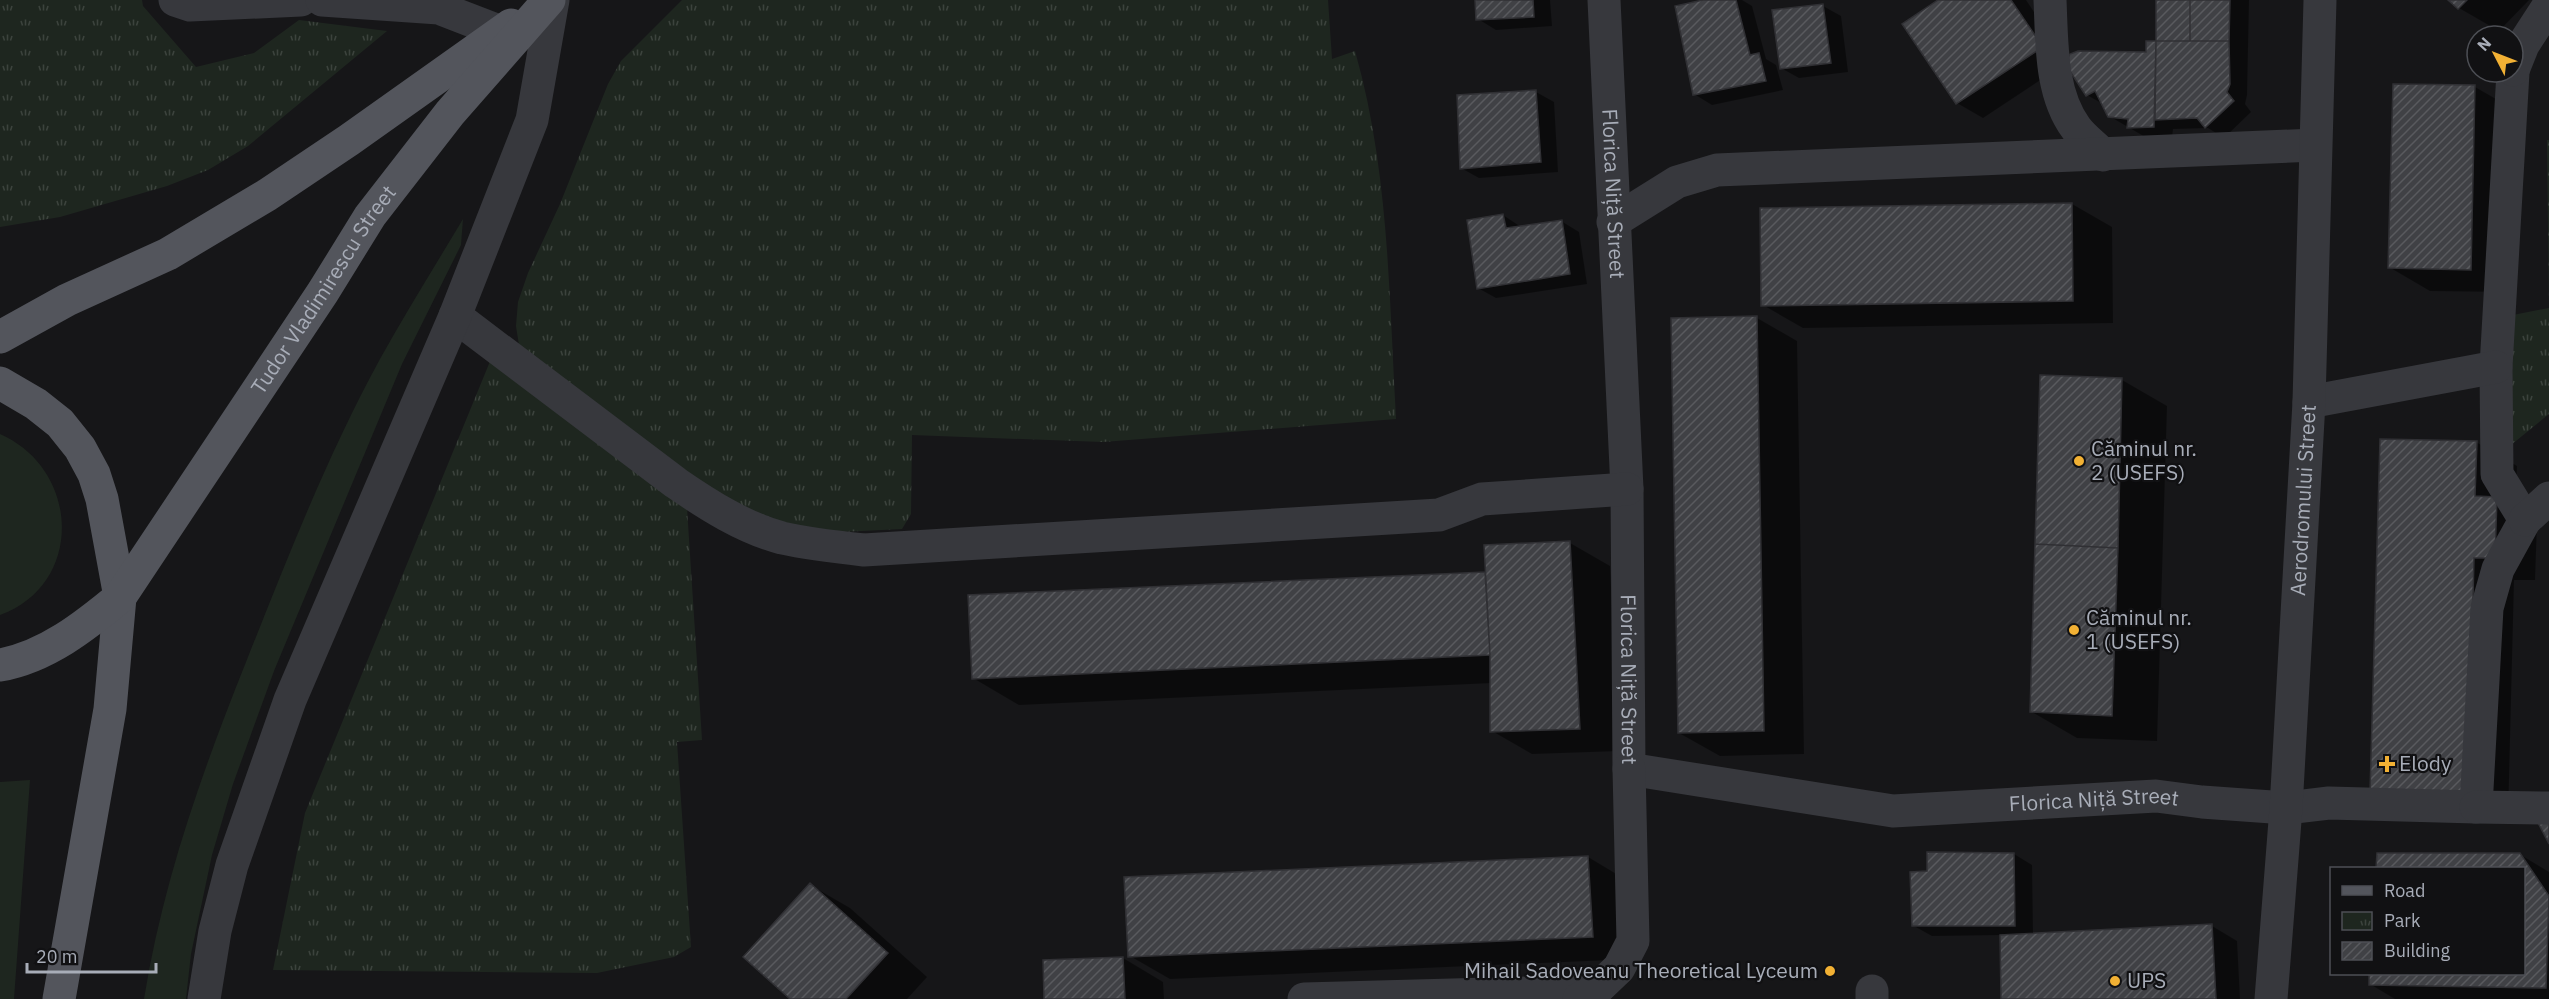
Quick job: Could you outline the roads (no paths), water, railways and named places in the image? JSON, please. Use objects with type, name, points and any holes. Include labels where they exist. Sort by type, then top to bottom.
[{"type":"main road","points":[[0,337],[67,300],[168,254],[267,195],[549,0]]},
{"type":"main road","name":"Tudor Vladimirescu Street","points":[[120,597],[323,292],[370,216],[450,113],[549,0]]},
{"type":"main road","points":[[0,383],[36,404],[60,423],[80,447],[94,474],[102,499],[120,597],[110,709],[59,999]]},
{"type":"main road","points":[[0,665],[17,662],[81,630],[120,597]]},
{"type":"street","points":[[175,0],[190,5],[301,0]]},
{"type":"street","points":[[322,0],[439,8],[501,32]]},
{"type":"street","points":[[204,999],[215,932],[232,865],[290,700],[455,316],[532,120],[549,0]]},
{"type":"street","name":"Florica Niță Street","points":[[1604,0],[1627,489],[1629,769],[1893,811],[2156,796],[2286,808],[2329,803],[2549,808]]},
{"type":"street","points":[[2050,0],[2055,72],[2063,104],[2076,129],[2103,155]]},
{"type":"street","name":"Aerodromului Street","points":[[2271,999],[2286,808],[2308,402],[2320,0]]},
{"type":"street","points":[[2525,42],[2549,5]]},
{"type":"street","points":[[2512,84],[2496,367],[2497,474],[2525,520]]},
{"type":"street","points":[[1613,222],[1677,182],[1717,170],[2315,145]]},
{"type":"street","points":[[455,316],[711,507],[780,537],[821,545],[864,550],[1438,515],[1482,499],[1627,489]]},
{"type":"street","points":[[2308,402],[2496,367]]},
{"type":"street","points":[[2476,807],[2487,608],[2498,569],[2525,520],[2549,498]]},
{"type":"street","points":[[1304,999],[1587,995],[1619,968],[1633,941],[1629,769]]},
{"type":"place","name":"Căminul nr. 2 (USEFS)","points":[[2079,461]]},
{"type":"place","name":"Căminul nr. 1 (USEFS)","points":[[2074,630]]},
{"type":"place","name":"Elody","points":[[2387,764]]},
{"type":"place","name":"Mihail Sadoveanu Theoretical Lyceum","points":[[1830,971]]},
{"type":"place","name":"UPS","points":[[2115,981]]}]
